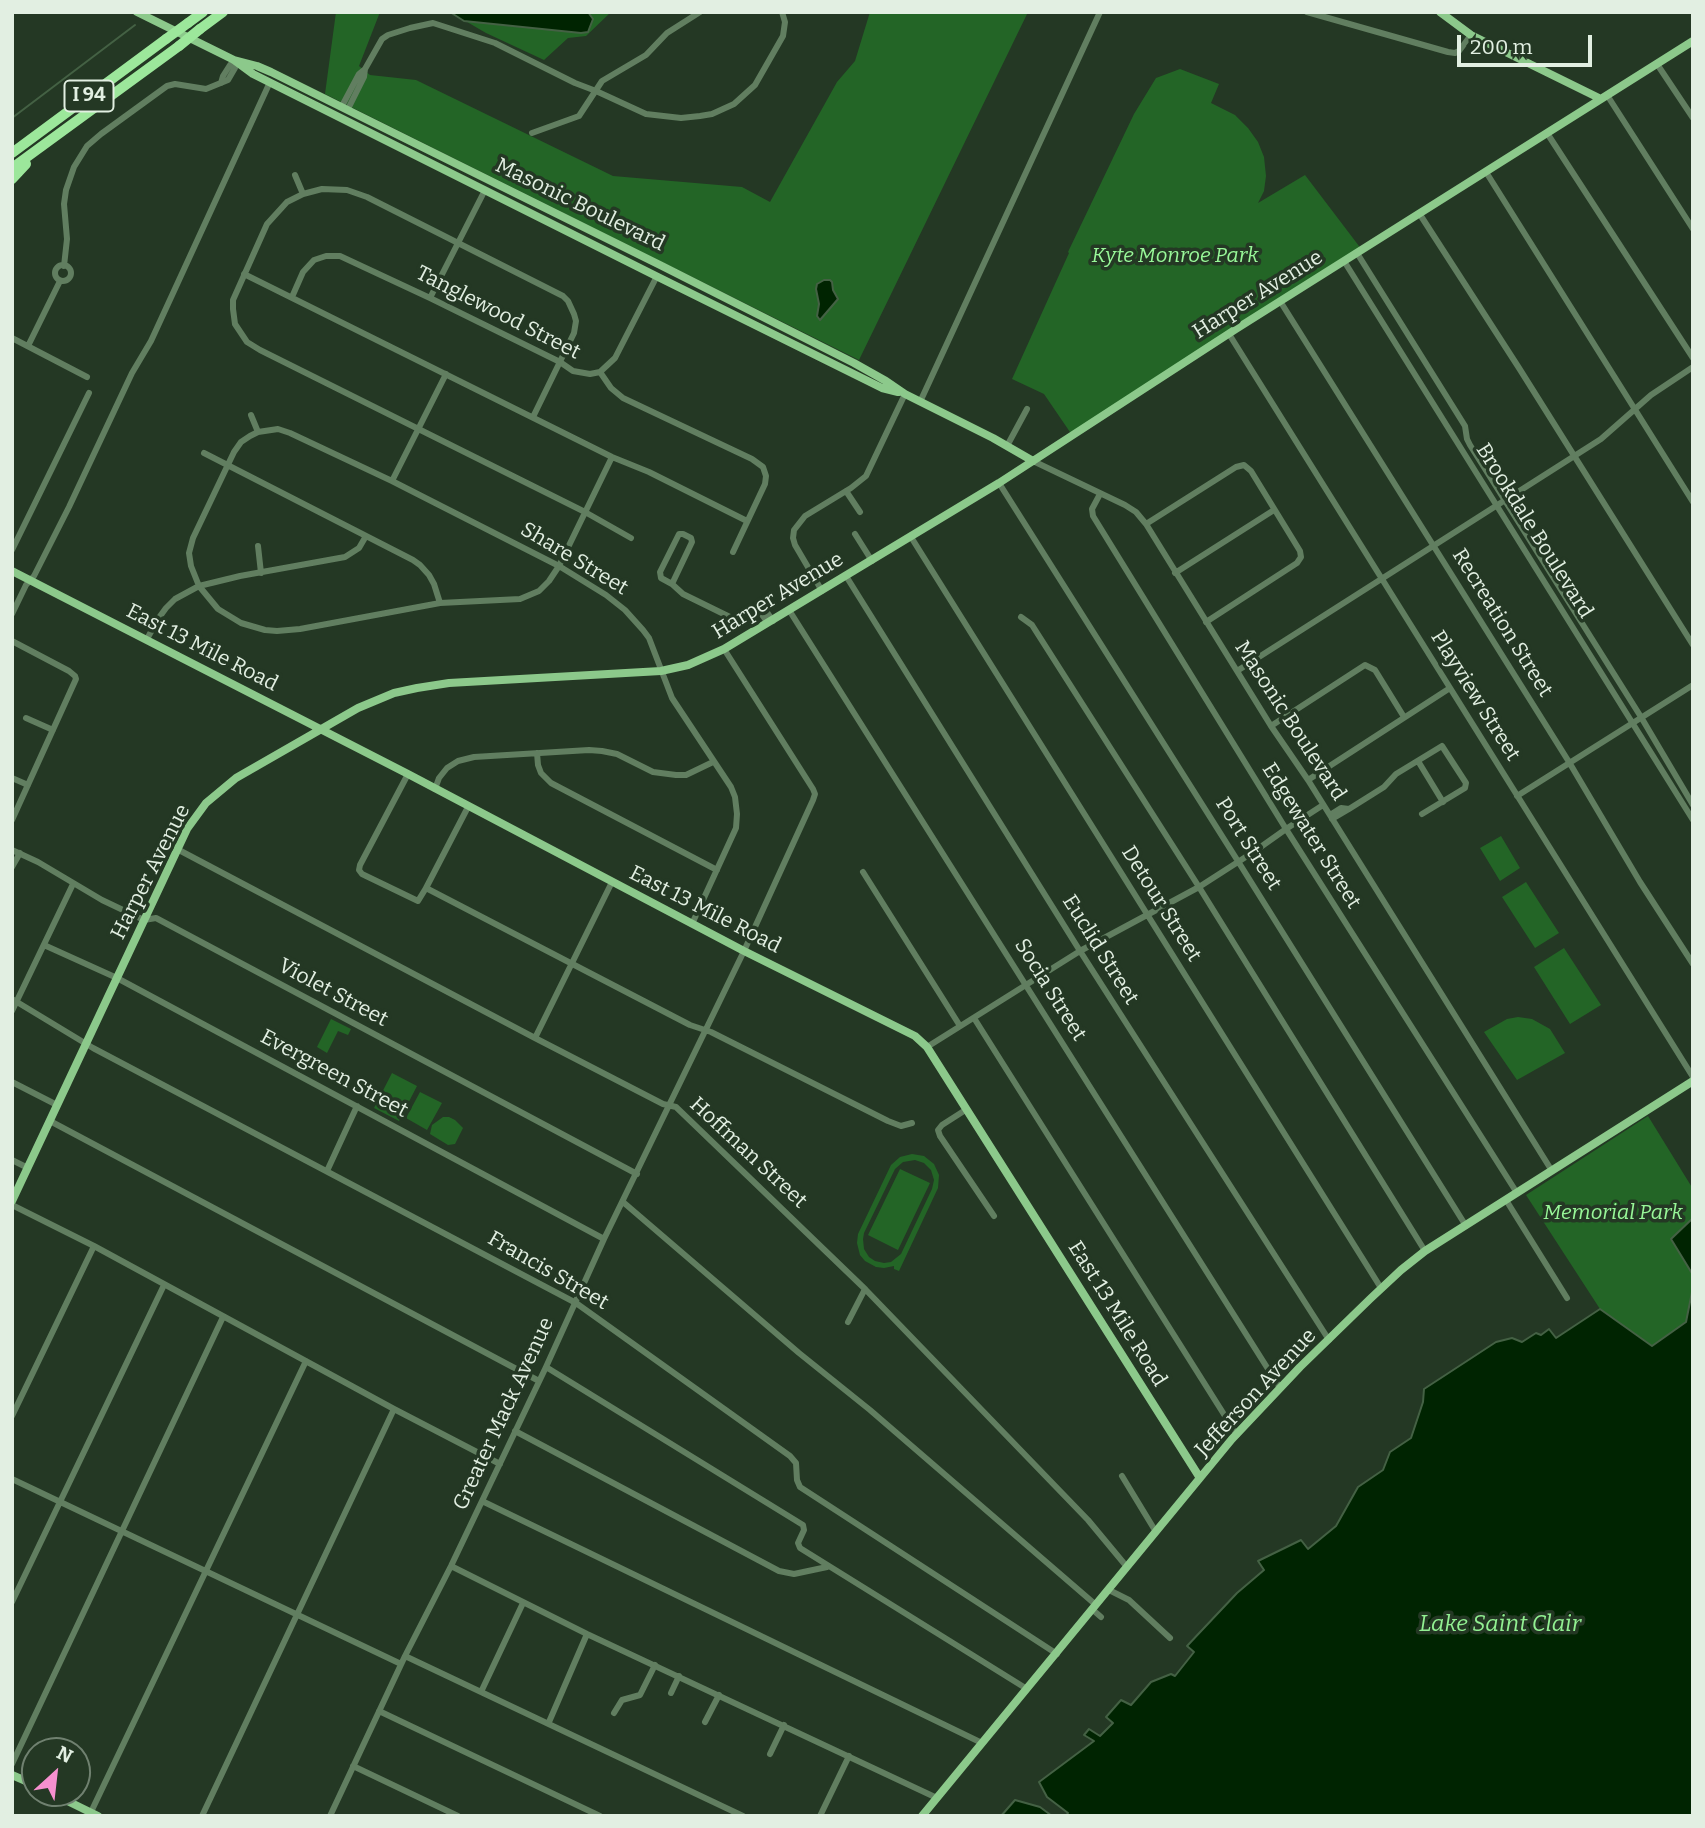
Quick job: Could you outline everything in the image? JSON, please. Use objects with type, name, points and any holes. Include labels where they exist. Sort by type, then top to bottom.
[{"type":"highway","name":"I 94","points":[[12,153],[203,12]]},
{"type":"highway","name":"I 94","points":[[12,168],[223,12]]},
{"type":"highway","points":[[12,179],[38,149]]},
{"type":"main road","name":"Masonic Boulevard","points":[[137,12],[234,60],[253,74],[851,373],[882,388],[905,394]]},
{"type":"main road","points":[[1440,12],[1471,35],[1604,97]]},
{"type":"main road","name":"Harper Avenue","points":[[12,1203],[177,849],[197,815],[214,795],[236,778],[321,729],[394,693],[449,683],[661,671],[688,665],[724,649],[999,483],[1280,301],[1693,41]]},
{"type":"main road","name":"Masonic Boulevard","points":[[234,60],[257,66],[345,107],[743,306],[1033,461]]},
{"type":"main road","points":[[270,82],[269,78],[273,73]]},
{"type":"main road","points":[[309,102],[338,113],[346,112],[345,107]]},
{"type":"main road","points":[[415,155],[417,148],[426,148]]},
{"type":"main road","points":[[484,177],[485,190]]},
{"type":"main road","points":[[585,239],[587,233],[612,241]]},
{"type":"main road","points":[[657,276],[663,274],[680,282],[681,275]]},
{"type":"main road","points":[[698,296],[734,311],[743,306]]},
{"type":"main road","points":[[798,346],[805,341],[812,341]]},
{"type":"main road","points":[[825,348],[828,361]]},
{"type":"main road","points":[[851,373],[854,363]]},
{"type":"main road","name":"East 13 Mile Road","points":[[12,570],[744,951],[921,1040],[1200,1478]]},
{"type":"main road","name":"Jefferson Avenue","points":[[922,1816],[1237,1435],[1280,1388],[1381,1289],[1426,1251],[1693,1079]]},
{"type":"street","points":[[532,133],[579,116],[602,80],[646,55],[667,33],[700,12]]},
{"type":"street","points":[[345,107],[364,77],[365,69],[382,39],[410,28],[433,23],[495,43],[575,83],[646,114],[681,118],[712,114],[734,104],[755,85],[783,36],[785,22],[782,12]]},
{"type":"street","points":[[920,402],[1100,12]]},
{"type":"street","points":[[1307,12],[1455,53],[1471,35]]},
{"type":"street","points":[[64,266],[67,239],[64,204],[66,190],[73,169],[87,146],[167,86],[175,84],[206,89],[222,83],[223,76],[234,60]]},
{"type":"street","points":[[1657,64],[1693,118]]},
{"type":"street","points":[[12,614],[69,507],[132,373],[150,341],[270,82]]},
{"type":"street","points":[[1604,97],[1693,229]]},
{"type":"street","points":[[1547,133],[1690,347],[1693,358]]},
{"type":"street","points":[[1486,172],[1693,502]]},
{"type":"street","points":[[295,175],[303,194]]},
{"type":"street","points":[[533,417],[575,327],[575,314],[568,301],[556,292],[355,192],[344,189],[330,188],[303,194],[287,202],[267,224],[233,300],[235,324],[252,346],[585,512],[631,538]]},
{"type":"street","points":[[430,298],[485,190]]},
{"type":"street","points":[[1419,213],[1693,645]]},
{"type":"street","name":"Brookdale Boulevard","points":[[1357,253],[1465,426],[1468,441],[1693,805]]},
{"type":"street","name":"Tanglewood Street","points":[[292,297],[308,265],[320,257],[346,258],[579,373],[600,372],[611,388],[623,398],[752,459],[763,467],[765,484],[733,552]]},
{"type":"street","name":"Brookdale Boulevard","points":[[1344,261],[1693,820]]},
{"type":"street","points":[[64,266],[69,269],[70,275],[66,280],[60,281],[55,272],[58,267],[64,266]]},
{"type":"street","points":[[244,274],[747,521]]},
{"type":"street","points":[[600,372],[615,358],[657,276]]},
{"type":"street","points":[[28,346],[60,281]]},
{"type":"street","name":"Recreation Street","points":[[1280,301],[1693,964]]},
{"type":"street","name":"Playview Street","points":[[1229,334],[1693,1079]]},
{"type":"street","points":[[12,338],[88,377]]},
{"type":"street","points":[[1237,671],[1601,439],[1663,386],[1693,367]]},
{"type":"street","points":[[392,481],[446,374]]},
{"type":"street","points":[[12,550],[89,393]]},
{"type":"street","points":[[822,591],[795,545],[793,534],[796,526],[805,516],[858,483],[868,472],[905,394]]},
{"type":"street","points":[[1007,446],[1027,409]]},
{"type":"street","points":[[251,415],[258,432],[241,442],[227,464],[191,545],[191,566],[199,586],[211,602],[229,617],[252,628],[277,631],[440,603],[527,597],[543,587],[559,566],[612,457]]},
{"type":"street","name":"Share Street","points":[[258,432],[278,429],[290,433],[392,481],[559,566],[606,595],[636,621],[649,638],[672,698],[735,797],[736,828],[692,924]]},
{"type":"street","points":[[204,453],[420,565],[434,584],[440,603]]},
{"type":"street","name":"Masonic Boulevard","points":[[1033,461],[1131,509],[1146,524],[1552,1171]]},
{"type":"street","points":[[1146,524],[1244,465],[1251,471],[1300,551],[1300,560],[1206,622]]},
{"type":"street","name":"Port Street","points":[[999,483],[1466,1226]]},
{"type":"street","points":[[846,491],[860,512]]},
{"type":"street","name":"Edgewater Street","points":[[1100,494],[1091,509],[1093,516],[1286,829],[1517,1193]]},
{"type":"street","points":[[1175,573],[1274,510]]},
{"type":"street","points":[[672,584],[692,542],[691,538],[683,534],[679,534],[660,572],[661,578],[683,594],[734,619],[760,606],[760,612],[770,622]]},
{"type":"street","points":[[855,534],[872,561]]},
{"type":"street","points":[[146,639],[175,599],[199,586],[345,557],[359,548],[366,536]]},
{"type":"street","name":"Detour Street","points":[[911,537],[1381,1289]]},
{"type":"street","points":[[258,546],[261,573]]},
{"type":"street","name":"Euclid Street","points":[[846,576],[1080,951],[1329,1340]]},
{"type":"street","name":"Socia Street","points":[[789,610],[1280,1388]]},
{"type":"street","points":[[1021,617],[1032,625],[1426,1251]]},
{"type":"street","points":[[12,641],[75,676],[75,682],[12,820]]},
{"type":"street","name":"Greater Mack Avenue","points":[[330,1816],[744,951],[815,794],[724,649]]},
{"type":"street","points":[[1271,726],[1365,665],[1375,670],[1404,717]]},
{"type":"street","points":[[1517,796],[1693,685]]},
{"type":"street","points":[[1308,780],[1450,688]]},
{"type":"street","points":[[26,718],[53,730]]},
{"type":"street","points":[[1331,817],[1384,787],[1396,774],[1442,746],[1466,783],[1465,788],[1422,814]]},
{"type":"street","points":[[435,789],[443,772],[466,758],[602,751],[617,754],[663,775],[686,775],[713,762]]},
{"type":"street","points":[[537,753],[541,772],[551,783],[717,870]]},
{"type":"street","points":[[1418,761],[1443,802]]},
{"type":"street","points":[[408,774],[359,870],[362,874],[418,901],[468,807]]},
{"type":"street","points":[[12,778],[28,785]]},
{"type":"street","points":[[927,1047],[1080,951],[1199,887],[1323,805]]},
{"type":"street","name":"Violet Street","points":[[12,849],[102,900],[145,920],[156,918],[637,1174]]},
{"type":"street","name":"Hoffman Street","points":[[177,849],[535,1038],[663,1104],[676,1107],[865,1289],[1088,1520],[1127,1567]]},
{"type":"street","points":[[12,867],[20,853]]},
{"type":"street","points":[[863,873],[960,1026]]},
{"type":"street","points":[[535,1038],[612,882]]},
{"type":"street","points":[[12,1011],[14,1001],[73,884]]},
{"type":"street","points":[[426,888],[571,964],[888,1121],[901,1126],[912,1123]]},
{"type":"street","name":"Evergreen Street","points":[[44,945],[117,978],[604,1239]]},
{"type":"street","name":"Francis Street","points":[[14,1001],[86,1043],[576,1303],[790,1455],[796,1463],[797,1483],[800,1487],[1057,1654]]},
{"type":"street","points":[[974,1018],[1237,1435]]},
{"type":"street","points":[[12,1082],[57,1105]]},
{"type":"street","points":[[327,1171],[357,1106]]},
{"type":"street","points":[[967,1110],[938,1130],[994,1216]]},
{"type":"street","points":[[50,1121],[539,1381]]},
{"type":"street","points":[[12,1160],[28,1168]]},
{"type":"street","points":[[1506,1200],[1567,1297]]},
{"type":"street","points":[[623,1202],[799,1353],[878,1416],[1101,1617]]},
{"type":"street","points":[[12,1203],[499,1464]]},
{"type":"street","points":[[12,1416],[94,1246]]},
{"type":"street","points":[[12,1602],[164,1285]]},
{"type":"street","points":[[848,1322],[865,1289]]},
{"type":"street","points":[[12,1764],[223,1317]]},
{"type":"street","points":[[95,1814],[205,1570],[306,1361]]},
{"type":"street","points":[[546,1367],[803,1525],[804,1530],[798,1543],[800,1548],[1027,1689]]},
{"type":"street","points":[[202,1816],[394,1409]]},
{"type":"street","points":[[515,1431],[779,1572],[793,1574],[828,1567]]},
{"type":"street","points":[[1122,1476],[1156,1532]]},
{"type":"street","points":[[12,1479],[401,1664]]},
{"type":"street","points":[[482,1501],[982,1742]]},
{"type":"street","points":[[451,1566],[587,1634],[937,1798]]},
{"type":"street","points":[[1109,1590],[1129,1600],[1170,1638]]},
{"type":"street","points":[[481,1692],[523,1603]]},
{"type":"street","points":[[549,1722],[587,1634]]},
{"type":"street","points":[[405,1656],[743,1816]]},
{"type":"street","points":[[614,1713],[622,1699],[640,1695],[655,1665]]},
{"type":"street","points":[[671,1693],[679,1676]]},
{"type":"street","points":[[705,1722],[719,1695]]},
{"type":"street","points":[[379,1712],[600,1816]]},
{"type":"street","points":[[770,1754],[785,1725]]},
{"type":"street","points":[[820,1816],[849,1756]]},
{"type":"street","points":[[353,1766],[458,1816]]},
{"type":"green space","points":[[336,12],[380,12],[359,66],[370,75],[416,80],[613,176],[742,187],[770,202],[837,82],[855,61],[870,12],[1028,12],[859,360],[325,94]]},
{"type":"green space","points":[[450,12],[611,12],[586,36],[568,38],[544,60],[486,33]]},
{"type":"green space","name":"Kyte Monroe Park","points":[[1180,69],[1219,84],[1211,103],[1235,115],[1258,142],[1264,157],[1266,176],[1264,191],[1258,203],[1305,175],[1362,250],[1072,435],[1044,394],[1012,379],[1068,252],[1134,114],[1156,78]]},
{"type":"green space","points":[[1501,836],[1520,868],[1500,881],[1480,848]]},
{"type":"green space","points":[[1526,882],[1559,933],[1535,948],[1502,897]]},
{"type":"green space","points":[[1564,948],[1601,1005],[1570,1024],[1534,967]]},
{"type":"green space","points":[[331,1019],[351,1029],[348,1035],[338,1031],[327,1053],[317,1047]]},
{"type":"green space","points":[[1507,1019],[1532,1019],[1550,1029],[1565,1053],[1517,1080],[1484,1032]]},
{"type":"green space","points":[[392,1073],[417,1086],[399,1121],[374,1108]]},
{"type":"green space","points":[[420,1092],[442,1103],[427,1130],[406,1118]]},
{"type":"green space","name":"Memorial Park","points":[[1648,1116],[1693,1189],[1693,1218],[1671,1239],[1693,1275],[1686,1322],[1652,1346],[1600,1309],[1526,1195]]},
{"type":"green space","points":[[443,1117],[455,1120],[463,1128],[455,1144],[448,1145],[430,1134],[432,1125]]},
{"type":"green space","points":[[912,1154],[924,1156],[934,1164],[939,1175],[938,1188],[899,1271],[894,1269],[894,1266],[876,1267],[865,1261],[860,1255],[857,1243],[858,1234],[891,1165],[900,1157]],"holes":[[[915,1160],[924,1163],[931,1170],[934,1180],[932,1189],[901,1254],[891,1262],[875,1261],[864,1249],[864,1233],[895,1169],[903,1162]]]},
{"type":"green space","points":[[900,1169],[930,1183],[898,1250],[868,1235]]},
{"type":"water","points":[[450,12],[588,12],[593,19],[588,32],[581,33],[464,21]]},
{"type":"water","points":[[824,280],[832,282],[838,299],[820,320],[817,316],[819,304],[816,289],[817,284]]},
{"type":"water","points":[[1693,1218],[1693,1275],[1671,1239]]},
{"type":"water","name":"Lake Saint Clair","points":[[1693,1287],[1693,1816],[1066,1816],[1068,1813],[1047,1797],[1039,1782],[1094,1741],[1084,1735],[1089,1729],[1100,1736],[1113,1723],[1106,1717],[1121,1700],[1131,1705],[1151,1682],[1171,1674],[1175,1676],[1194,1652],[1187,1646],[1237,1593],[1264,1570],[1258,1561],[1301,1540],[1308,1549],[1336,1526],[1358,1487],[1383,1470],[1390,1452],[1411,1438],[1423,1402],[1424,1389],[1496,1342],[1512,1338],[1522,1342],[1549,1329],[1556,1338],[1600,1309],[1652,1346],[1686,1322]]},
{"type":"water","points":[[1015,1800],[1040,1807],[1052,1816],[1001,1816]]},
{"type":"waterway","points":[[12,118],[135,25]]}]
